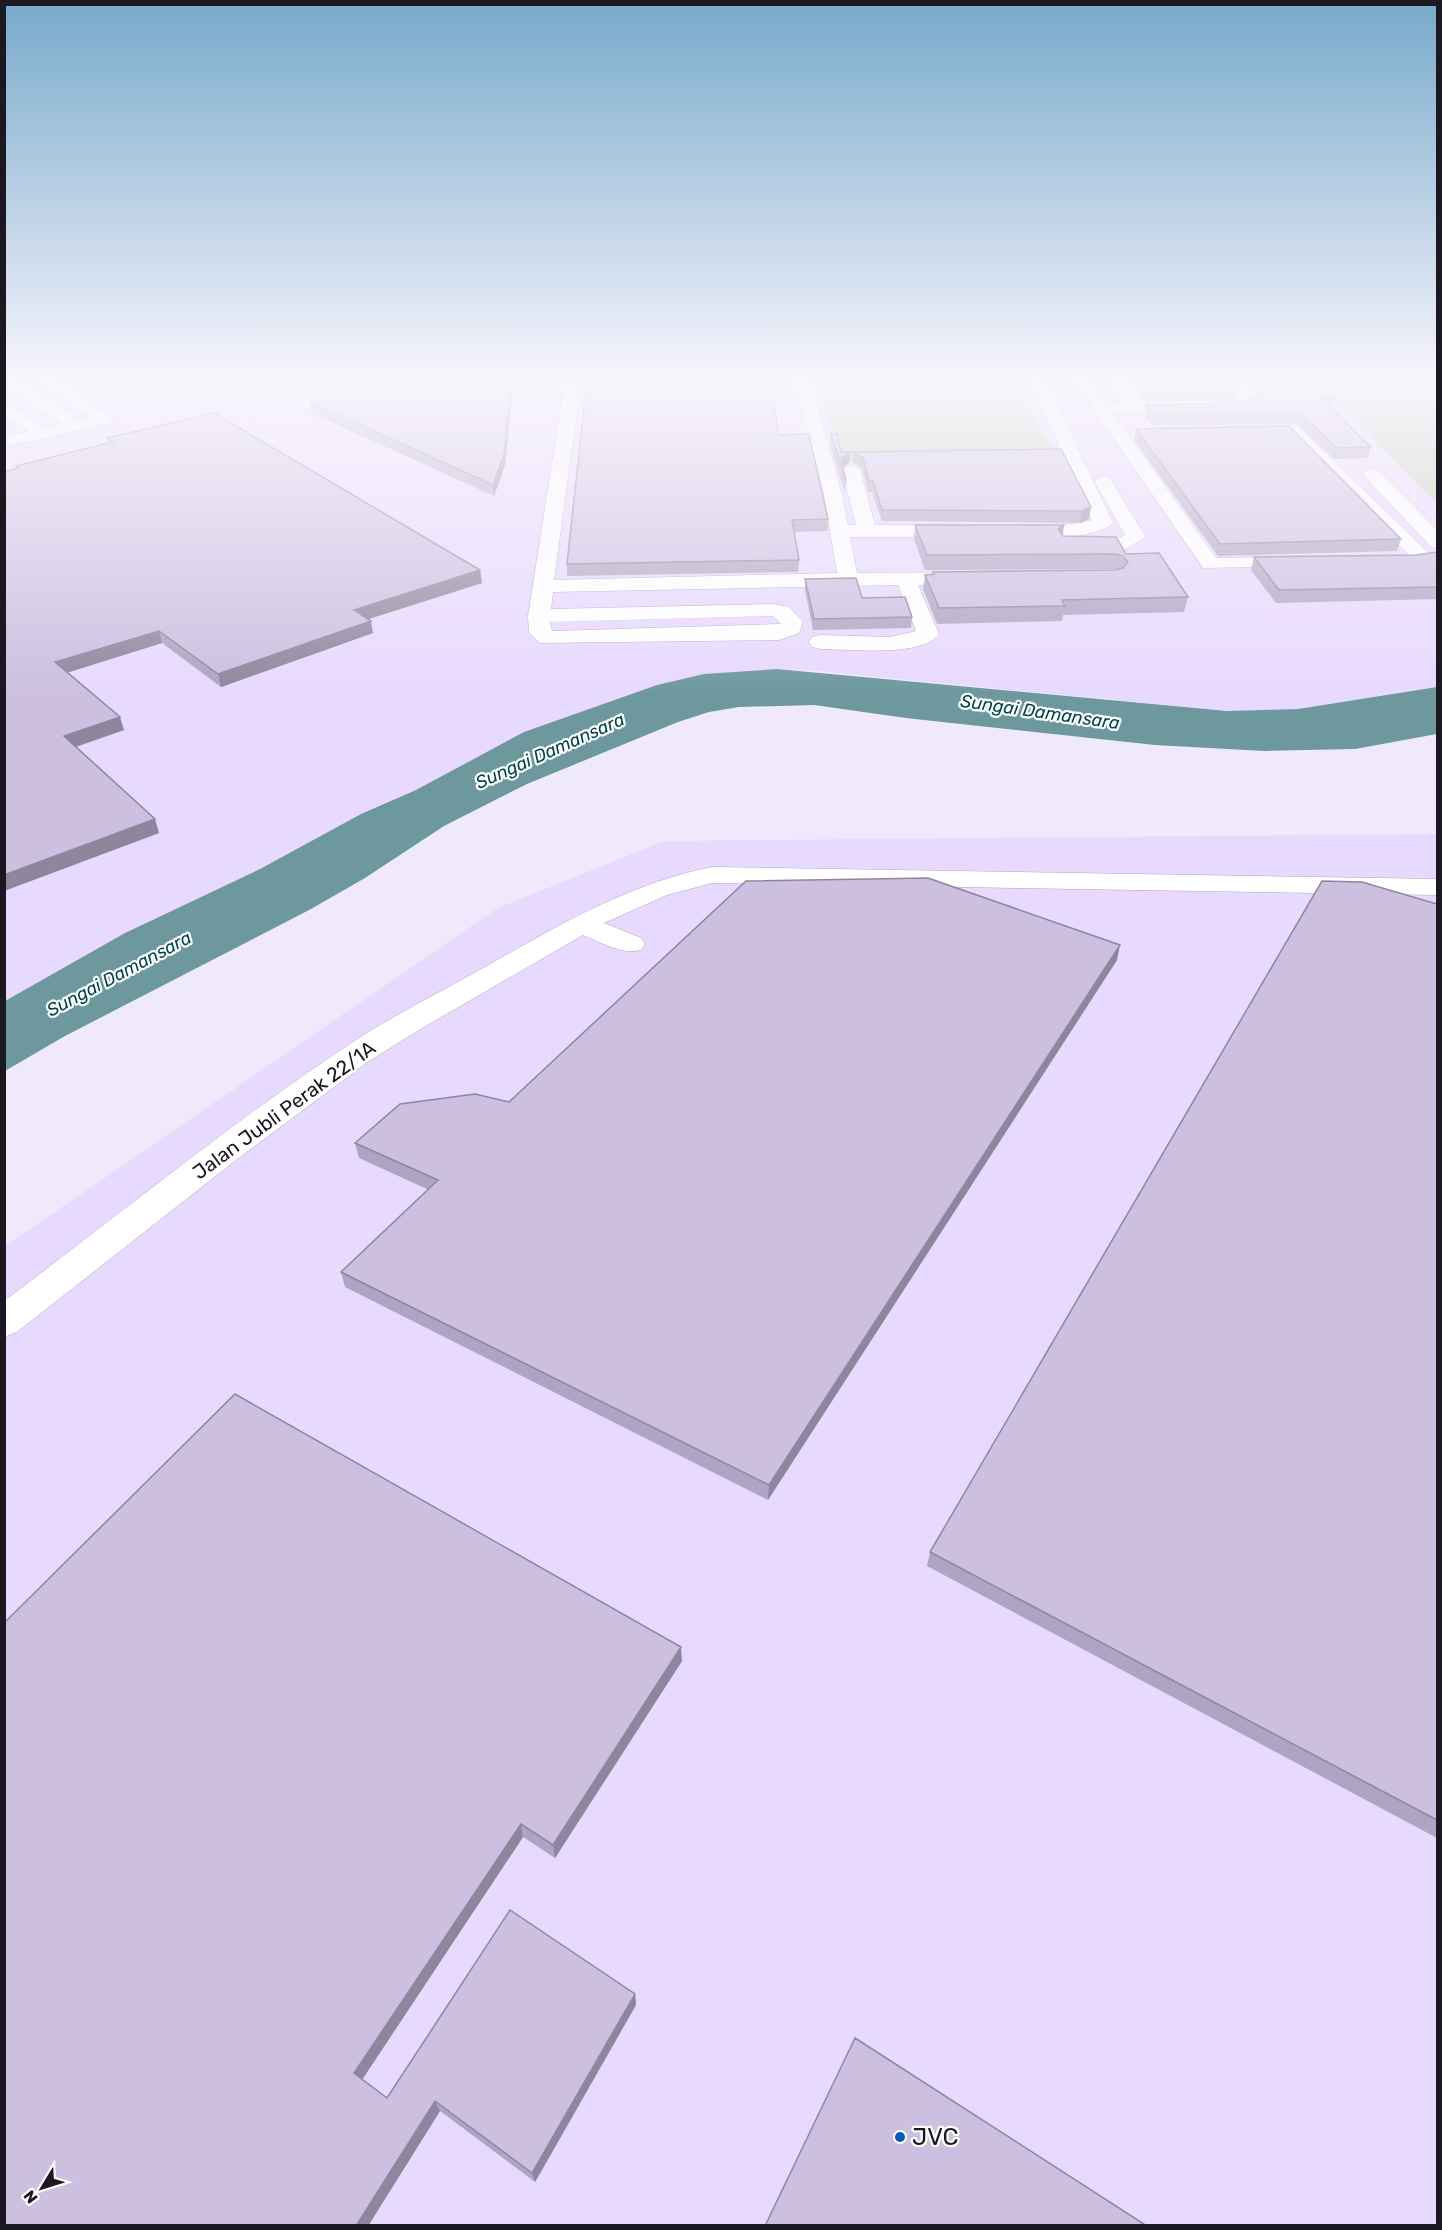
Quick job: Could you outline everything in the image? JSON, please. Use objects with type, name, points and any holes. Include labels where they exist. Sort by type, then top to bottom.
[{"type":"lane","points":[[541,602],[782,611],[792,622],[791,628],[779,633],[548,638],[540,633],[537,627],[558,485]]},
{"type":"lane","points":[[830,485],[848,579]]},
{"type":"lane","points":[[855,485],[867,531]]},
{"type":"lane","points":[[1086,485],[1103,522],[1083,531],[1004,538],[1124,544],[1136,537],[1105,485]]},
{"type":"lane","points":[[1155,485],[1210,564],[1323,561]]},
{"type":"lane","points":[[1354,485],[1430,553]]},
{"type":"lane","points":[[1382,485],[1437,543]]},
{"type":"lane","points":[[838,531],[900,531],[936,544],[975,538]]},
{"type":"lane","points":[[1401,560],[1430,553]]},
{"type":"lane","points":[[541,602],[848,579],[987,578]]},
{"type":"lane","points":[[820,642],[920,640],[928,634],[906,579]]},
{"type":"lane","name":"Jalan Jubli Perak 22/1A","points":[[4,1322],[237,1142],[360,1052],[581,924],[659,887],[683,879],[712,875],[1437,887]]},
{"type":"lane","points":[[581,924],[631,944]]},
{"type":"shaded area","points":[[5,485],[1437,485],[1437,687],[1298,709],[1227,711],[808,670],[777,669],[704,674],[657,685],[524,732],[416,790],[361,814],[260,869],[125,933],[5,1001]]},
{"type":"shaded area","points":[[1419,485],[1437,485],[1437,503]]},
{"type":"shaded area","points":[[1437,834],[1437,2225],[5,2225],[4,1247],[498,908],[664,841]]},
{"type":"water","name":"Sungai Damansara","points":[[777,669],[1227,711],[1298,709],[1437,687],[1437,734],[1355,749],[1264,751],[1155,745],[906,718],[814,705],[739,707],[709,712],[678,722],[527,784],[444,826],[365,878],[311,909],[65,1036],[5,1071],[5,1001],[125,933],[260,869],[361,814],[416,790],[524,732],[657,685],[704,674]]},
{"type":"building","points":[[4,485],[336,485],[480,570],[354,610],[371,621],[218,674],[159,631],[55,662],[120,717],[64,736],[155,819],[4,875]]},
{"type":"building","points":[[576,485],[820,485],[828,519],[792,520],[799,560],[567,564]]},
{"type":"building","points":[[874,485],[1080,485],[1091,507],[1081,511],[882,510]]},
{"type":"building","points":[[1177,485],[1348,485],[1401,539],[1220,544]]},
{"type":"building","points":[[915,525],[1064,525],[1058,529],[1063,536],[1116,537],[1126,554],[1159,553],[1188,597],[1062,600],[1065,606],[939,608],[925,575],[934,574],[933,572],[1116,570],[1123,568],[1128,562],[1123,556],[1116,554],[927,555]]},
{"type":"building","points":[[1437,552],[1437,587],[1279,590],[1254,557],[1416,555]]},
{"type":"building","points":[[856,578],[862,598],[905,597],[912,617],[814,619],[805,579]]},
{"type":"building","points":[[928,878],[1120,945],[769,1485],[341,1272],[438,1180],[355,1143],[400,1104],[475,1094],[509,1102],[746,881]]},
{"type":"building","points":[[1322,881],[1362,882],[1437,904],[1437,1820],[930,1552]]},
{"type":"building","points":[[235,1394],[681,1647],[553,1845],[521,1824],[354,2073],[387,2098],[510,1910],[635,1994],[532,2173],[435,2101],[356,2226],[4,2226],[4,1623]]},
{"type":"building","name":"JVC","points":[[855,2038],[1147,2226],[765,2226]]},
{"type":"place","name":"JVC","points":[[900,2137]]}]
